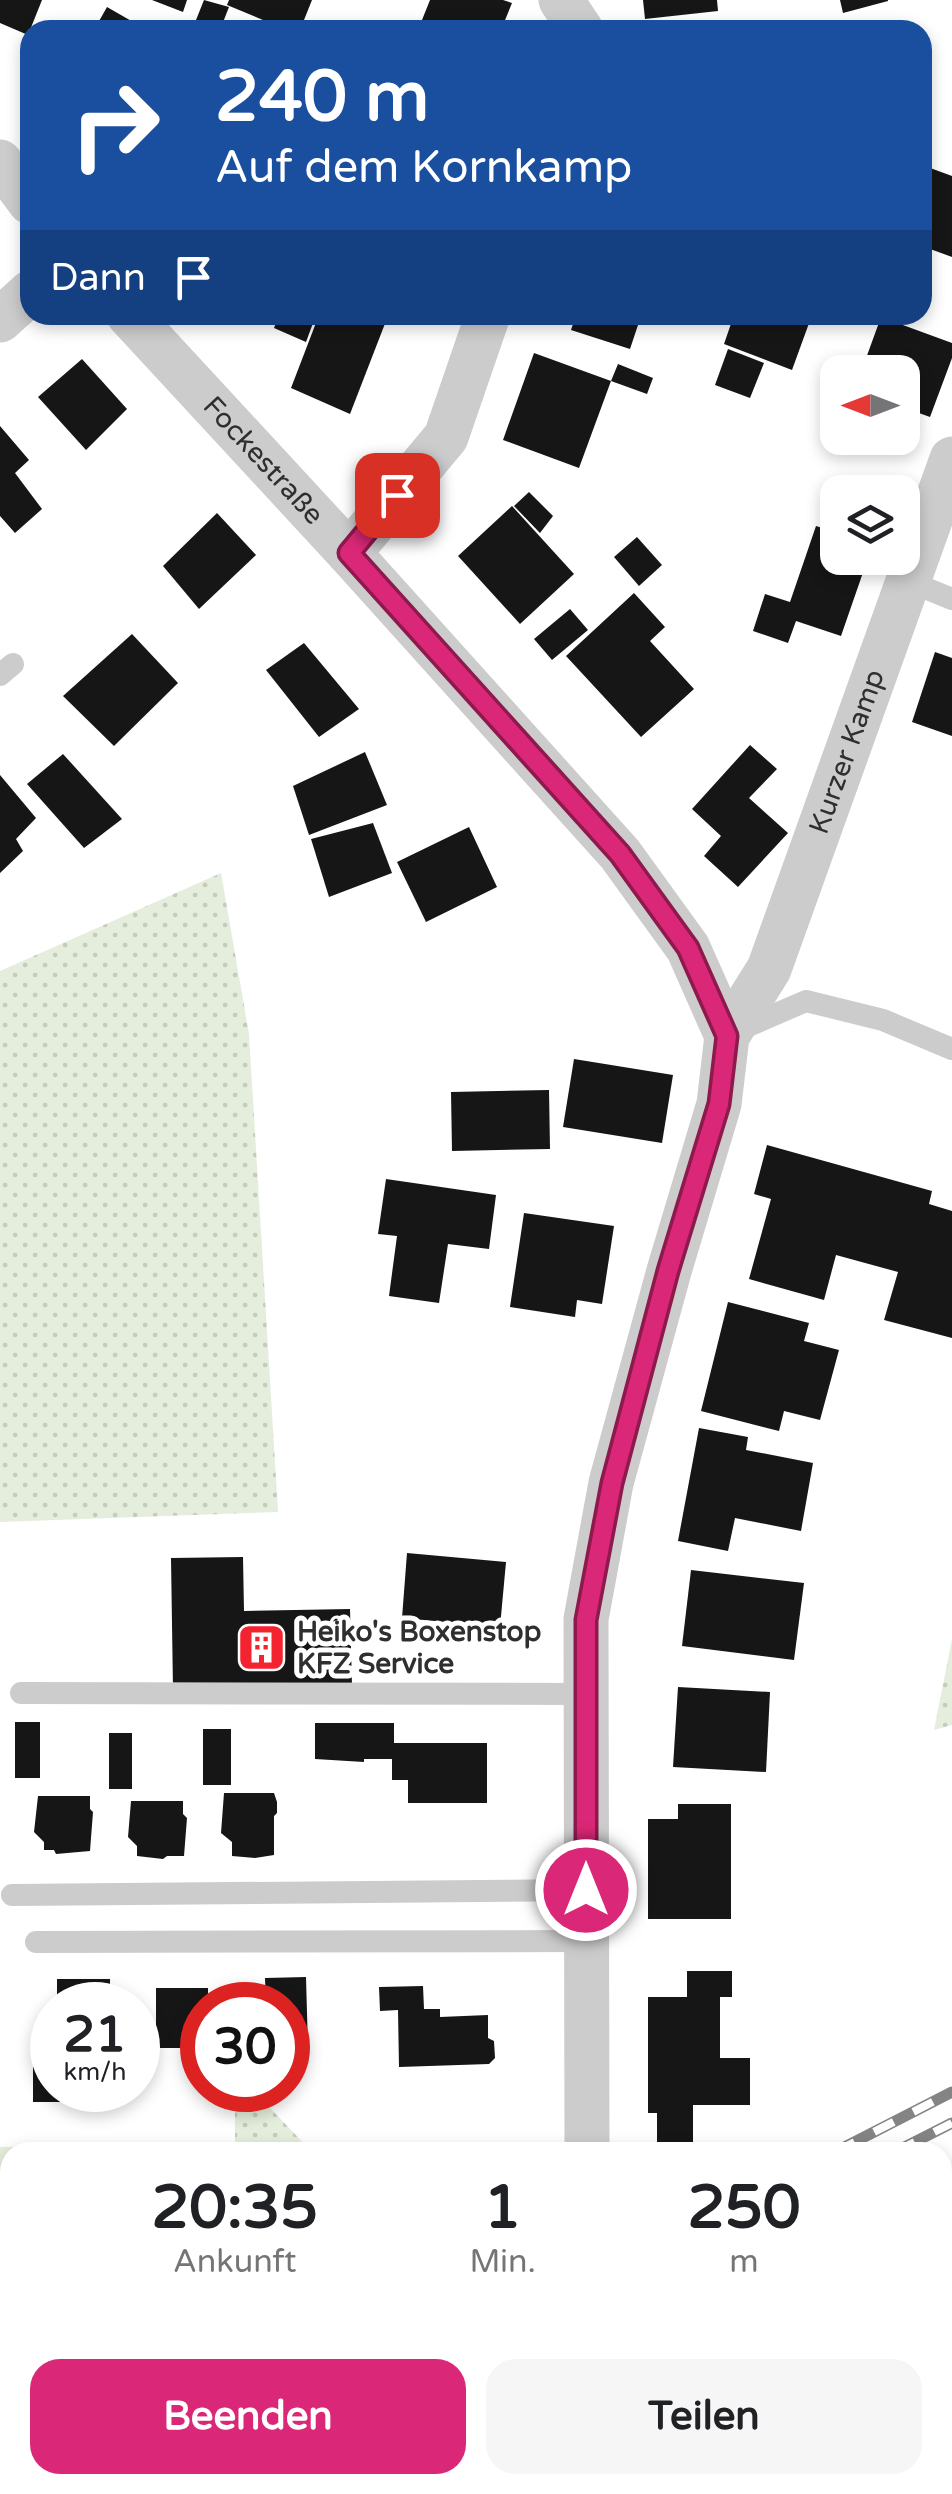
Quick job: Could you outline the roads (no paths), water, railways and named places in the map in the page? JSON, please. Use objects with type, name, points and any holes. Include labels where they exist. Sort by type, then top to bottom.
[{"type":"street","points":[[0,162],[20,189]]},
{"type":"street","points":[[0,320],[20,302]]},
{"type":"street","name":"Fockestraße","points":[[138,325],[620,854],[688,948],[727,1036]]},
{"type":"street","points":[[349,553],[446,438],[485,325]]},
{"type":"street","name":"Kurzer Kamp","points":[[727,1036],[769,969],[952,459]]},
{"type":"street","points":[[587,2142],[586,1620],[612,1483],[668,1271],[719,1104],[727,1036]]},
{"type":"lane","points":[[908,581],[952,598]]},
{"type":"lane","points":[[727,1036],[806,1001],[883,1020],[952,1049]]},
{"type":"lane","points":[[21,1693],[586,1694]]},
{"type":"lane","points":[[12,1894],[586,1890]]},
{"type":"lane","points":[[36,1942],[586,1941]]},
{"type":"railway","points":[[854,2142],[952,2092]]},
{"type":"railway","points":[[915,2142],[952,2123]]},
{"type":"place","name":"Heiko's Boxenstop KFZ Service","points":[[262,1648]]}]
